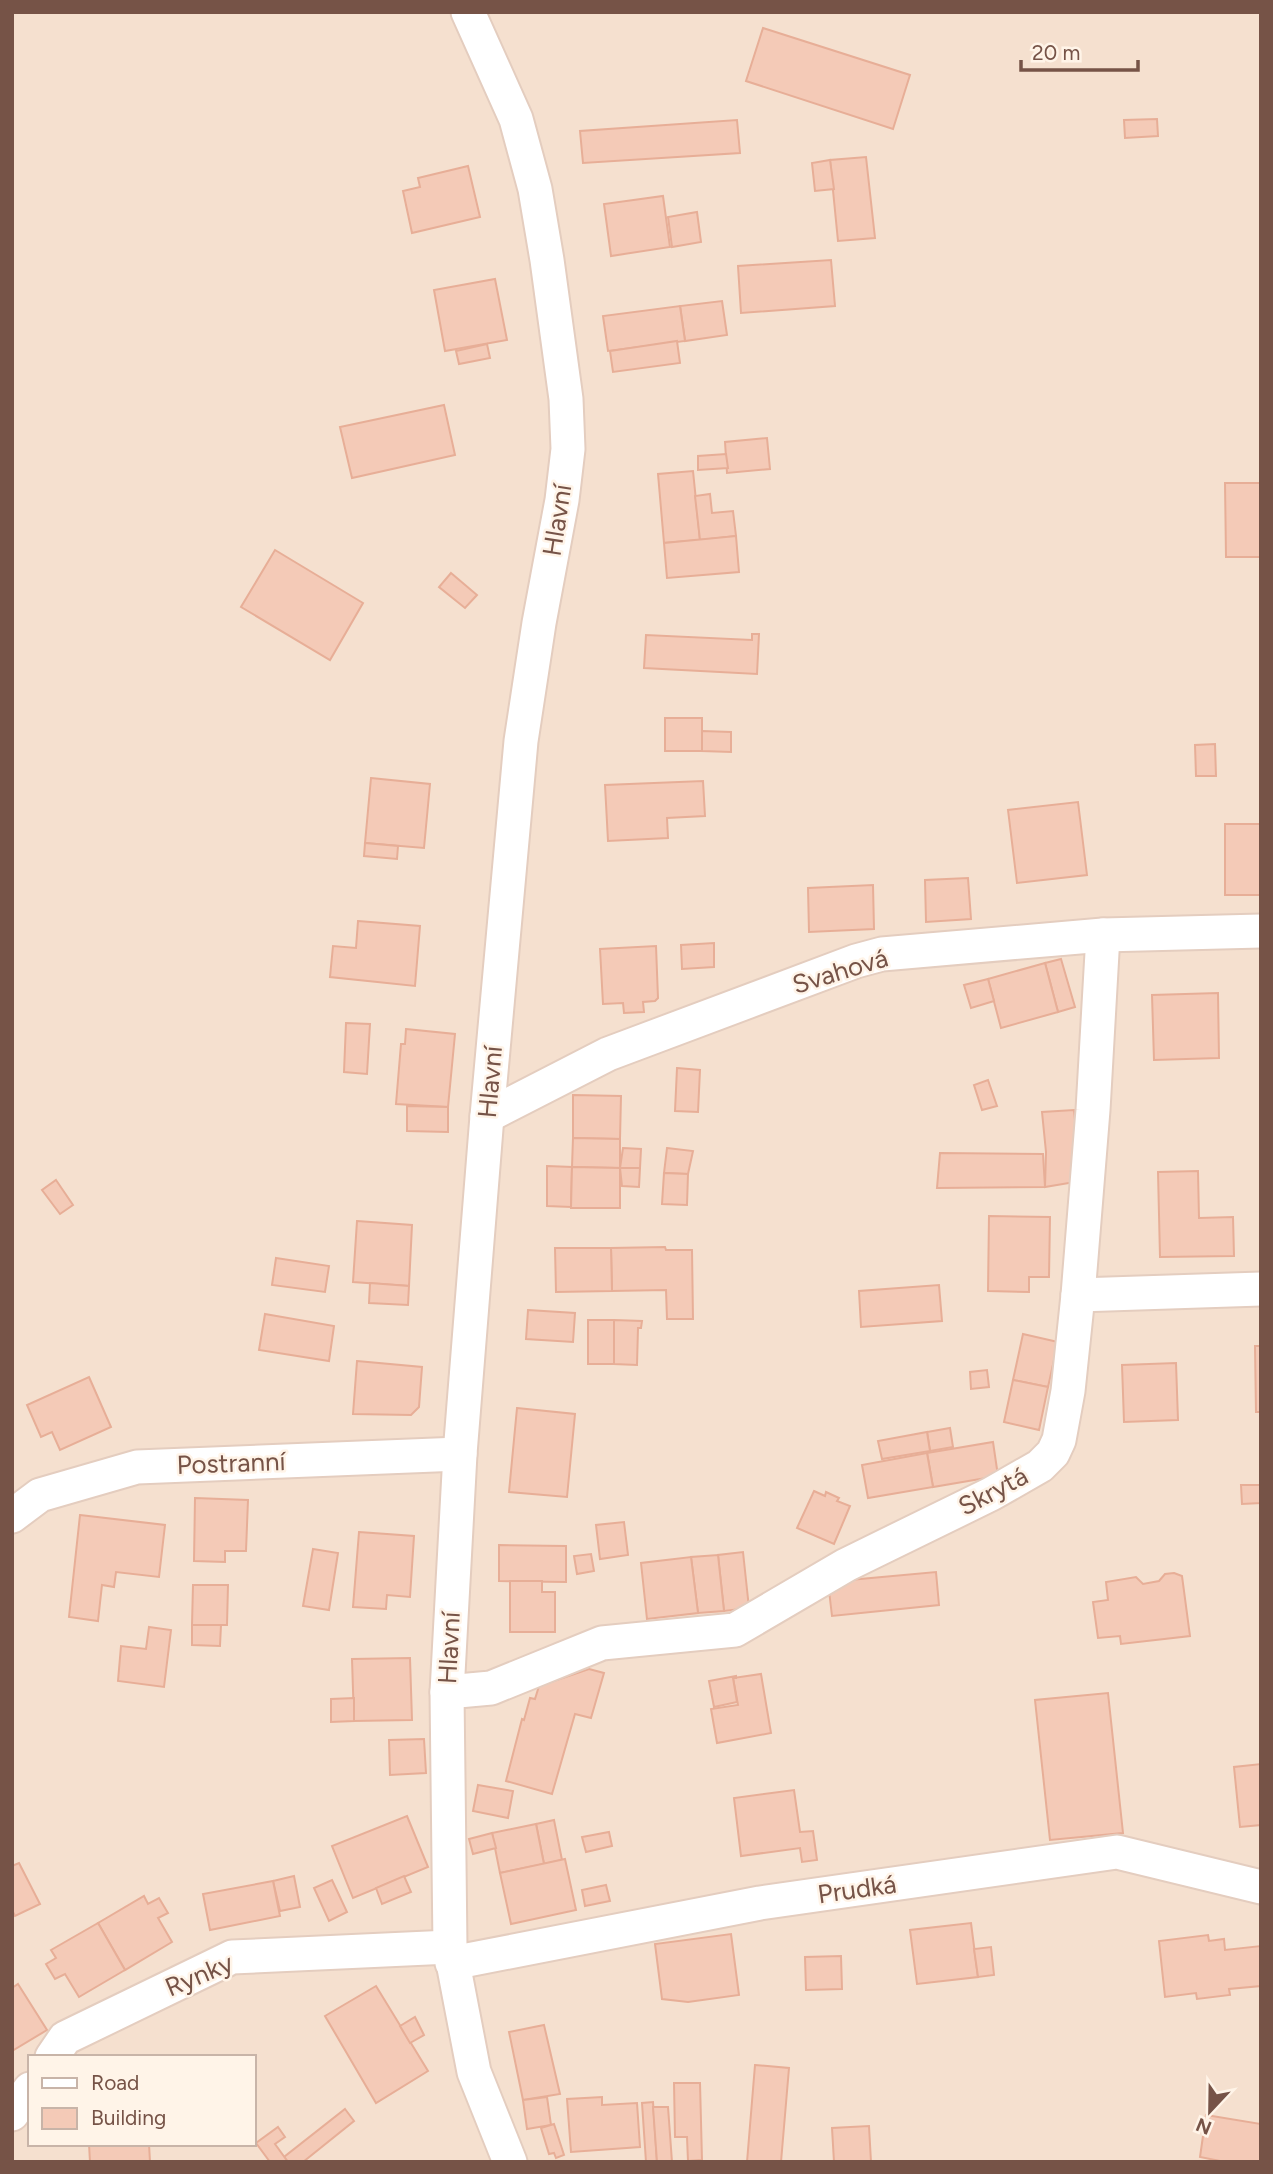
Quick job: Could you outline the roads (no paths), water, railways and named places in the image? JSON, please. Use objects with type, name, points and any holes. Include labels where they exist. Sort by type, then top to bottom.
[{"type":"street","name":"Hlavní","points":[[468,12],[516,119],[536,189],[566,399],[568,449],[562,500],[521,741],[460,1454],[447,1692],[451,1955],[474,2072],[510,2162]]},
{"type":"street","name":"Svahová","points":[[487,1116],[608,1054],[856,961],[882,954],[1103,935],[1261,931]]},
{"type":"street","name":"Skrytá","points":[[447,1692],[491,1688],[602,1643],[735,1630],[846,1565],[991,1494],[1040,1466],[1053,1453],[1059,1440],[1068,1391],[1078,1295],[1093,1110],[1103,935]]},
{"type":"street","points":[[1078,1295],[1261,1289]]},
{"type":"street","name":"Postranní","points":[[12,1516],[40,1496],[137,1467],[460,1454]]},
{"type":"street","name":"Prudká","points":[[451,1955],[760,1903],[1117,1852],[1261,1887]]},
{"type":"street","name":"Rynky","points":[[53,2055],[65,2038],[232,1957],[451,1955]]},
{"type":"street","points":[[12,2114],[28,2092]]}]
